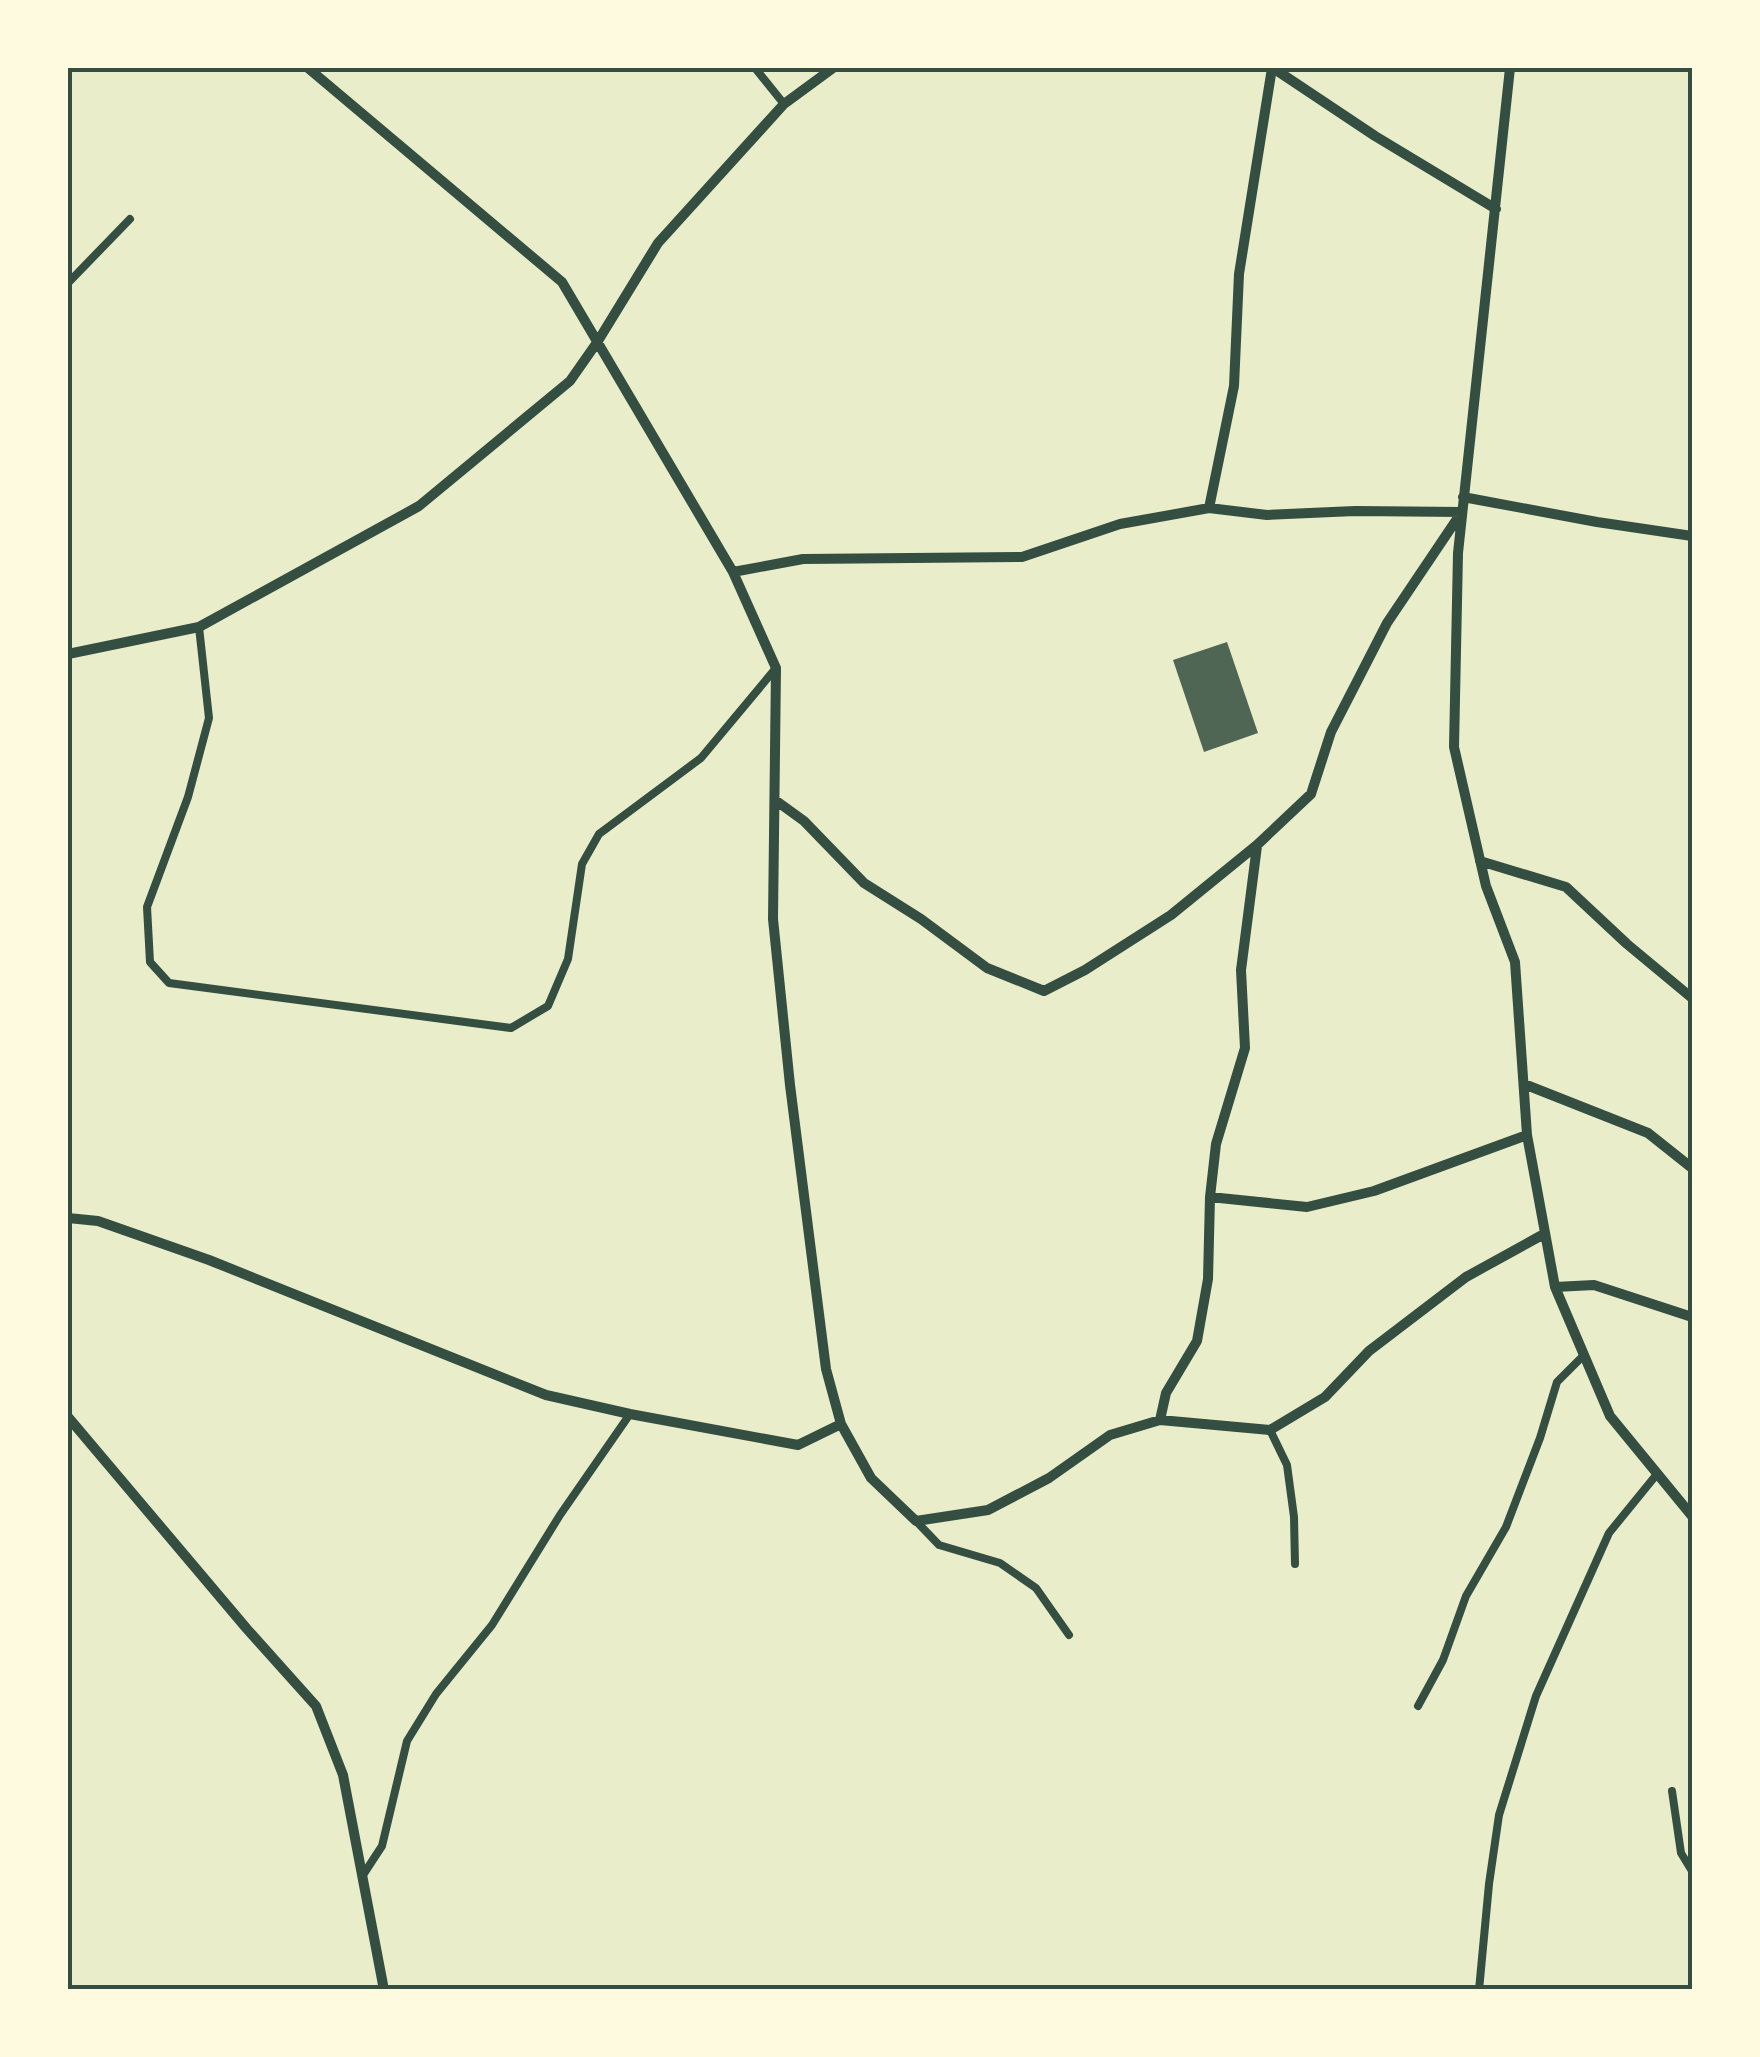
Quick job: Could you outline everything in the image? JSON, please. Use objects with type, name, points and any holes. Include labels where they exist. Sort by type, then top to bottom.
[{"type":"street","points":[[308,68],[562,282],[733,572],[776,668],[773,919],[826,1370],[841,1424],[871,1478],[916,1521],[988,1510],[1049,1478],[1110,1435],[1160,1420],[1270,1430],[1325,1396],[1369,1351],[1466,1277],[1544,1234]]},
{"type":"street","points":[[68,654],[199,627],[419,506],[570,381],[658,243],[784,104],[833,68]]},
{"type":"street","points":[[1209,508],[1234,386],[1239,274],[1272,68],[1496,209]]},
{"type":"street","points":[[1510,68],[1458,553],[1454,747],[1486,886],[1514,962],[1526,1135],[1555,1286],[1610,1416],[1692,1516]]},
{"type":"street","points":[[1463,497],[1692,536]]},
{"type":"street","points":[[733,572],[803,559],[1022,557],[1120,524],[1209,508],[1267,515],[1462,512]]},
{"type":"street","points":[[775,800],[804,821],[864,883],[987,968],[1044,990],[1085,970],[1171,915],[1257,845],[1311,794],[1331,732],[1387,624],[1462,512]]},
{"type":"street","points":[[1160,1420],[1166,1394],[1197,1341],[1208,1279],[1216,1144],[1245,1048],[1241,970],[1257,845]]},
{"type":"street","points":[[1480,862],[1566,887],[1692,998]]},
{"type":"street","points":[[1524,1084],[1648,1133],[1692,1168]]},
{"type":"street","points":[[1210,1198],[1307,1207],[1374,1191],[1526,1135]]},
{"type":"street","points":[[68,1218],[98,1221],[209,1260],[546,1395],[798,1445],[841,1424]]},
{"type":"street","points":[[1555,1286],[1594,1285],[1692,1317]]},
{"type":"street","points":[[68,1417],[316,1706],[343,1775],[384,1990]]},
{"type":"lane","points":[[755,68],[784,104]]},
{"type":"lane","points":[[68,283],[130,219]]},
{"type":"lane","points":[[199,627],[208,718],[188,797],[147,906],[150,962],[169,983],[511,1028],[548,1006],[568,959],[582,864],[599,834],[701,758],[776,668]]},
{"type":"lane","points":[[1418,1706],[1443,1660],[1466,1596],[1506,1527],[1540,1438],[1556,1382],[1584,1355]]},
{"type":"lane","points":[[363,1875],[382,1846],[406,1741],[436,1694],[492,1625],[560,1515],[630,1414]]},
{"type":"lane","points":[[1270,1430],[1287,1465],[1295,1564]]},
{"type":"lane","points":[[1479,1990],[1488,1884],[1499,1816],[1536,1696],[1609,1533],[1657,1474]]},
{"type":"lane","points":[[916,1521],[939,1545],[1000,1563],[1036,1588],[1069,1635]]},
{"type":"lane","points":[[1672,1790],[1681,1853],[1692,1872]]},
{"type":"building","points":[[1227,642],[1258,733],[1204,752],[1173,660]]}]
